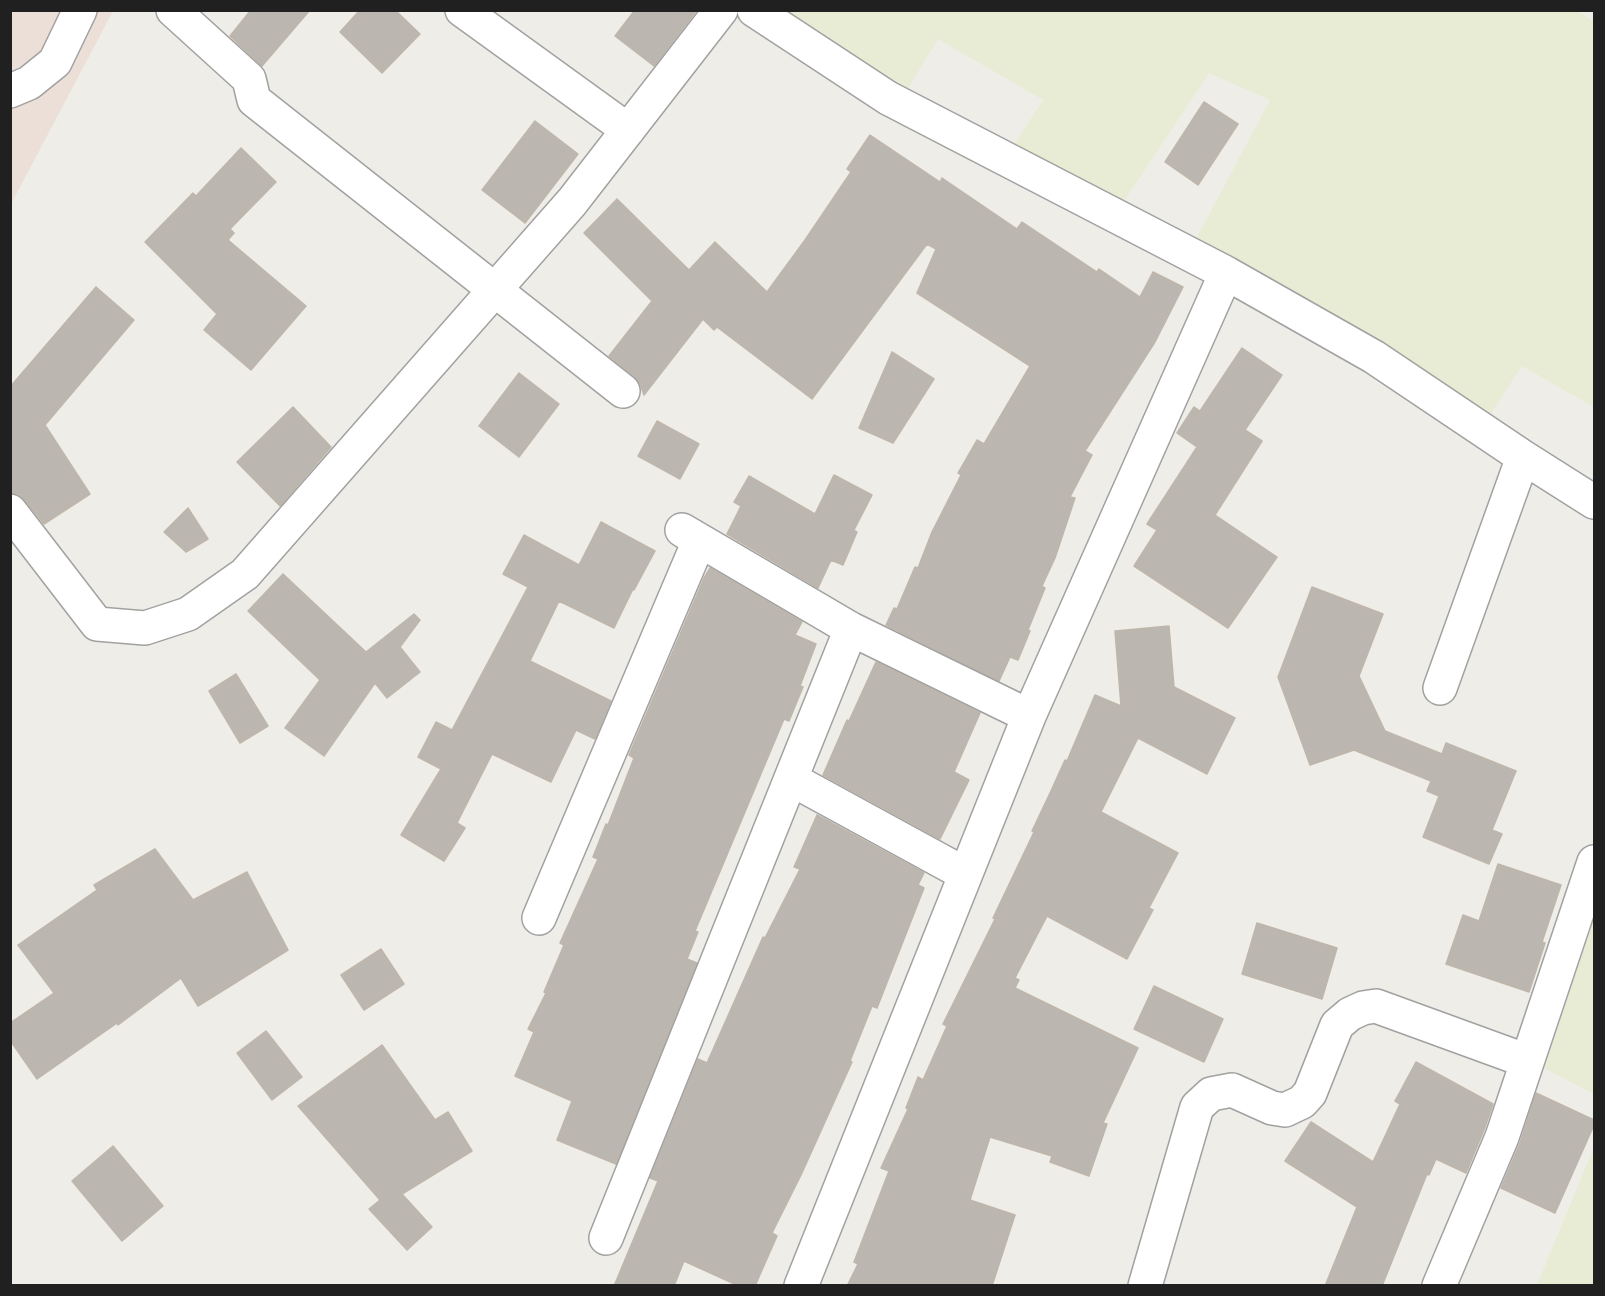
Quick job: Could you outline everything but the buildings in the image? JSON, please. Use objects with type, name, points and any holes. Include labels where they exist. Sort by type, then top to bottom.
[{"type":"street","points":[[10,91],[29,83],[55,62],[80,10]]},
{"type":"street","points":[[173,10],[249,79],[254,100],[623,391]]},
{"type":"street","points":[[462,10],[628,130]]},
{"type":"street","points":[[10,511],[97,624],[145,628],[188,614],[244,574],[572,202],[721,10]]},
{"type":"street","points":[[754,10],[888,98],[1226,273],[1374,357],[1594,502]]},
{"type":"street","points":[[801,1286],[1029,716],[1226,273]]},
{"type":"street","points":[[1440,688],[1524,457]]},
{"type":"street","points":[[539,918],[690,536],[851,629],[1029,716]]},
{"type":"street","points":[[606,1238],[851,629]]},
{"type":"street","points":[[791,779],[965,874]]},
{"type":"street","points":[[1439,1286],[1502,1137],[1594,862]]},
{"type":"street","points":[[1145,1286],[1197,1107],[1211,1094],[1232,1090],[1272,1108],[1285,1110],[1302,1101],[1310,1093],[1337,1025],[1350,1014],[1363,1008],[1376,1006],[1527,1061]]},
{"type":"shaded area","points":[[11,11],[113,11],[11,204]]},
{"type":"green space","points":[[769,11],[1577,11],[1594,22],[1594,407],[1522,366],[1482,427],[1186,258],[1270,100],[1209,73],[1114,216],[1009,153],[1043,100],[938,39],[906,92]]},
{"type":"green space","points":[[1594,863],[1594,1094],[1522,1057]]},
{"type":"green space","points":[[1594,1147],[1594,1285],[1537,1285]]}]
